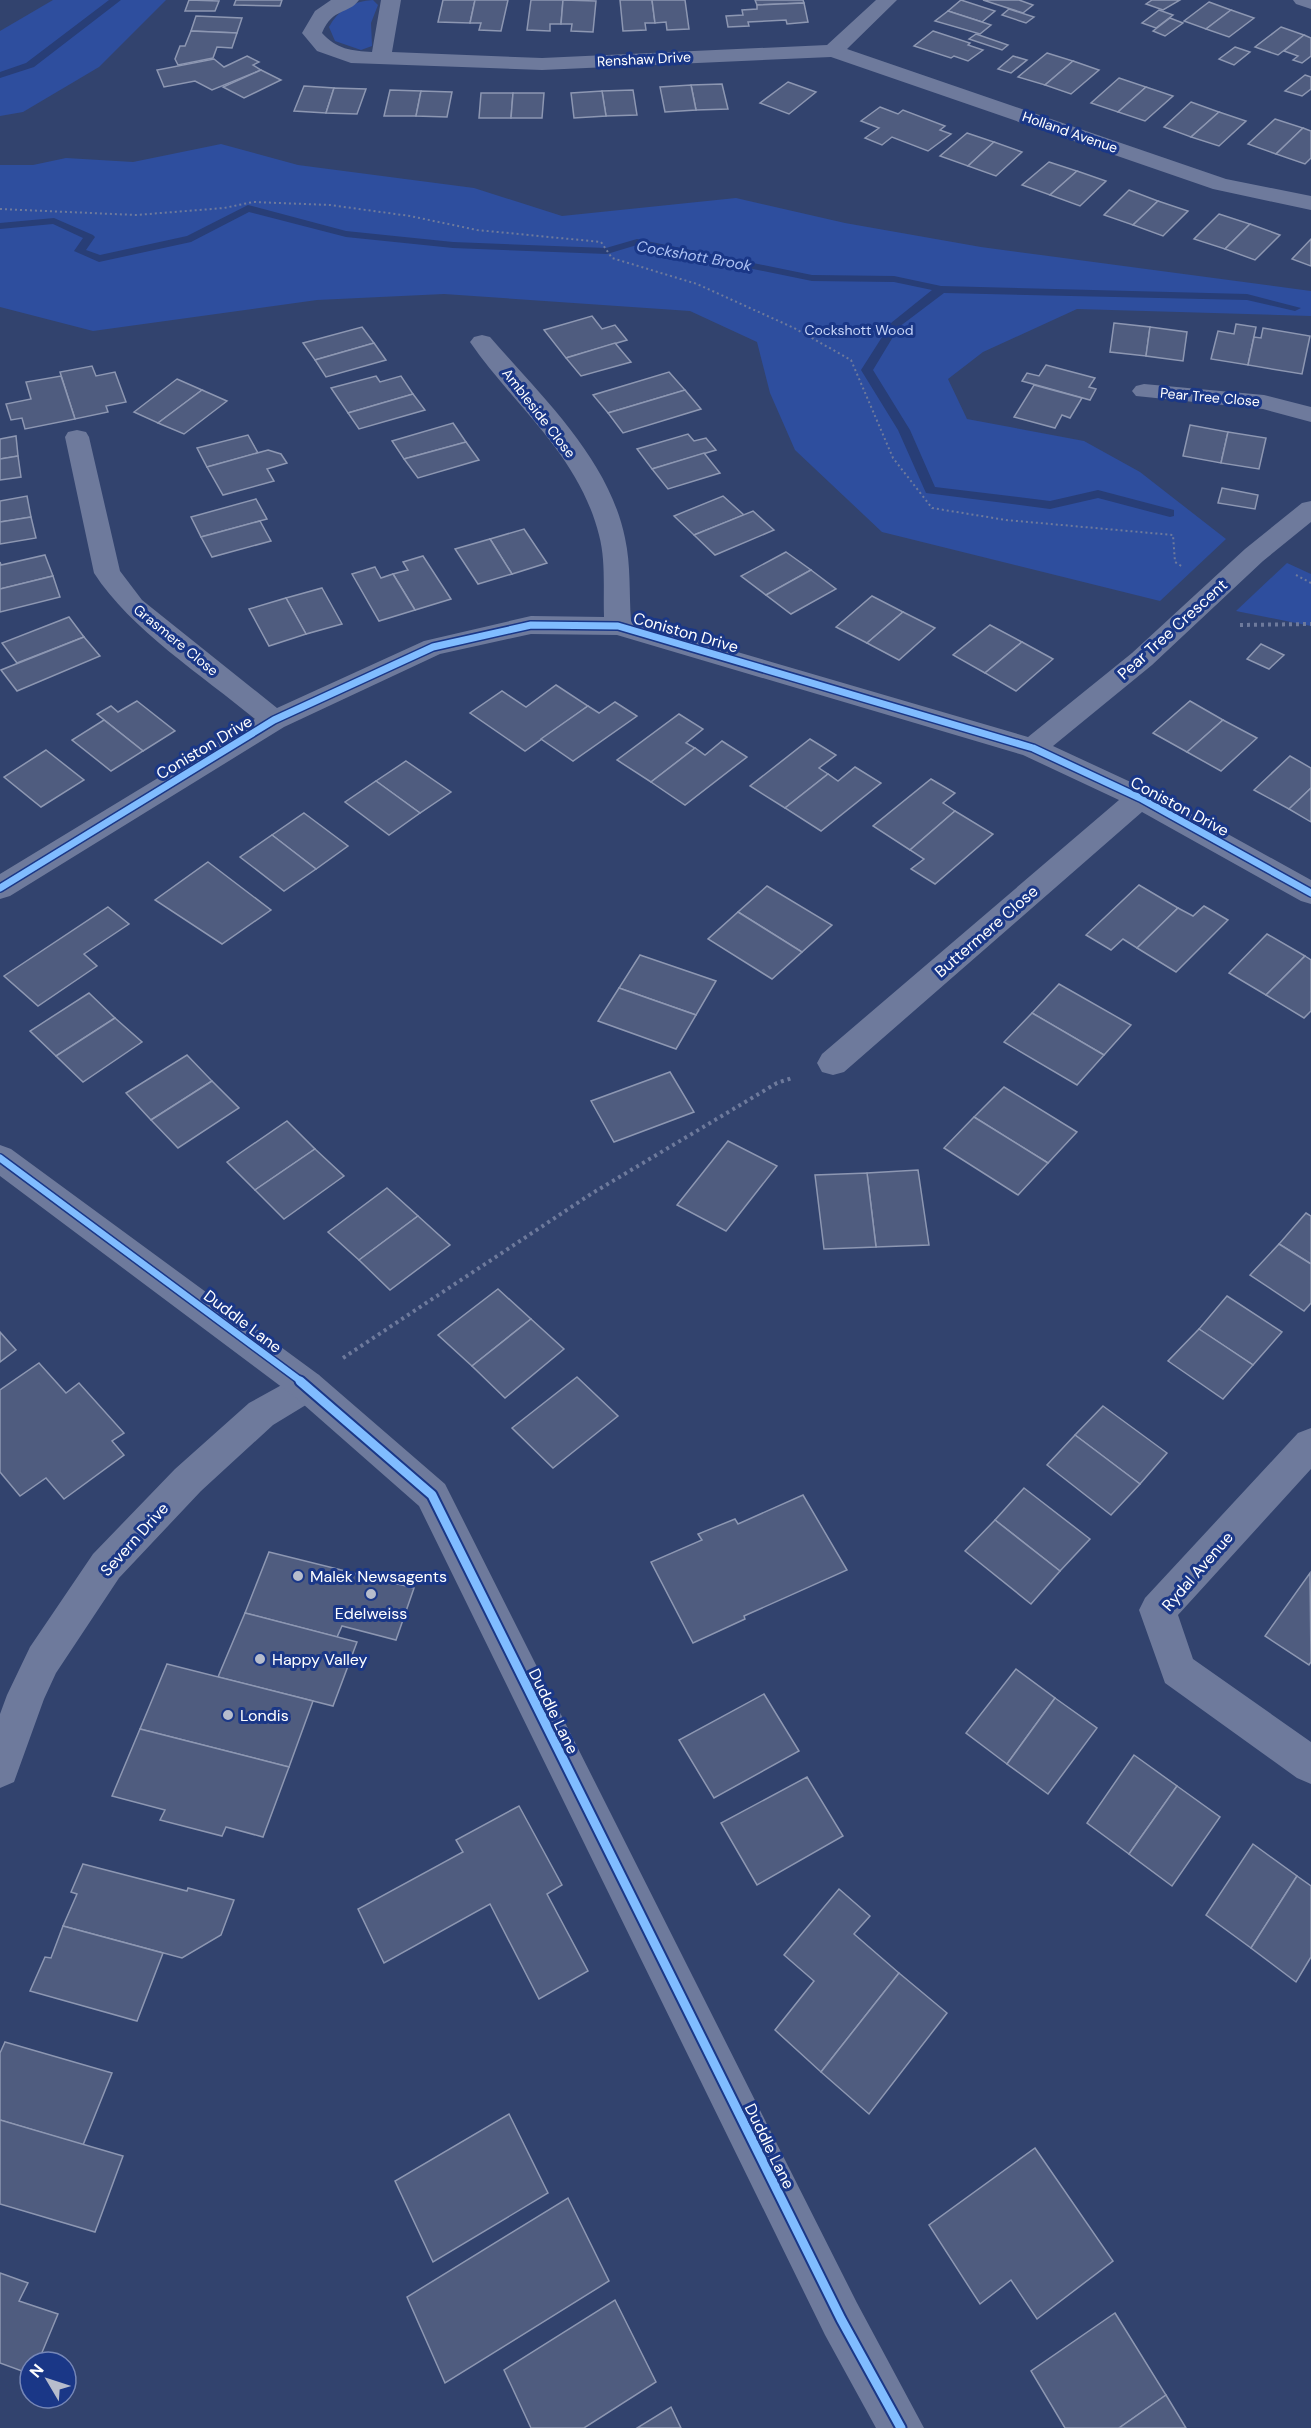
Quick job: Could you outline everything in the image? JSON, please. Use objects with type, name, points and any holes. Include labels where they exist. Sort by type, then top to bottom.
[{"type":"street","name":"Renshaw Drive","points":[[349,0],[333,6],[317,18],[312,33],[319,45],[351,57],[542,64],[833,51]]},
{"type":"street","points":[[381,58],[391,0]]},
{"type":"street","points":[[833,51],[887,0]]},
{"type":"street","points":[[1303,0],[1311,3]]},
{"type":"street","name":"Holland Avenue","points":[[833,51],[1221,184],[1311,203]]},
{"type":"street","name":"Ambleside Close","points":[[482,342],[568,446],[593,488],[612,535],[618,626]]},
{"type":"street","name":"Pear Tree Close","points":[[1144,392],[1264,402],[1311,415]]},
{"type":"street","name":"Grasmere Close","points":[[76,437],[107,573],[133,606],[274,720]]},
{"type":"street","name":"Pear Tree Crescent","points":[[1033,748],[1179,627],[1231,574],[1311,509]]},
{"type":"street","name":"Coniston Drive","points":[[0,888],[274,720],[433,647],[531,625],[618,626],[1033,748],[1140,798],[1311,893]]},
{"type":"street","name":"Buttermere Close","points":[[833,1063],[1140,798]]},
{"type":"street","name":"Duddle Lane","points":[[0,1158],[307,1386],[432,1495],[841,2319],[901,2428]]},
{"type":"street","name":"Severn Drive","points":[[0,1769],[26,1695],[43,1660],[106,1566],[188,1480],[261,1414],[307,1386]]},
{"type":"street","name":"Rydal Avenue","points":[[1311,1444],[1158,1610],[1178,1670],[1311,1765]]},
{"type":"path","points":[[0,209],[136,215],[224,208],[253,202],[330,205],[410,216],[477,230],[601,243],[612,258],[697,284],[794,328],[851,360],[893,458],[932,508],[1006,519],[1173,535],[1176,562]]},
{"type":"path","points":[[1179,627],[1311,624]]},
{"type":"path","points":[[307,1386],[361,1344],[591,1194],[777,1083],[833,1063]]},
{"type":"green space","points":[[53,0],[166,0],[99,67],[23,112],[0,116],[0,31]]},
{"type":"green space","points":[[373,0],[378,5],[371,23],[372,46],[361,50],[335,41],[329,27],[337,16],[353,4]]},
{"type":"green space","name":"Cockshott Wood","points":[[221,144],[298,165],[474,188],[562,216],[736,198],[845,223],[981,247],[1311,291],[1311,316],[1077,309],[983,352],[948,379],[967,419],[1084,441],[1140,472],[1226,539],[1160,601],[882,532],[795,450],[770,393],[757,342],[690,311],[444,294],[317,300],[93,331],[0,307],[0,165],[33,165],[66,158],[133,162]]},
{"type":"green space","points":[[1287,563],[1311,574],[1311,626],[1236,611]]},
{"type":"building","points":[[189,0],[219,1],[215,11],[185,11]]},
{"type":"building","points":[[236,0],[282,0],[280,6],[234,5]]},
{"type":"building","points":[[443,0],[475,0],[470,23],[438,22]]},
{"type":"building","points":[[475,0],[508,0],[501,31],[479,30],[481,23],[470,23]]},
{"type":"building","points":[[531,0],[563,0],[561,24],[550,24],[550,31],[527,30]]},
{"type":"building","points":[[563,0],[596,1],[593,32],[571,31],[572,24],[561,24]]},
{"type":"building","points":[[620,0],[652,0],[655,23],[645,23],[646,30],[623,31]]},
{"type":"building","points":[[652,0],[685,0],[689,29],[667,30],[666,22],[655,23]]},
{"type":"building","points":[[755,0],[803,0],[804,3],[757,5]]},
{"type":"building","points":[[961,0],[995,11],[982,22],[948,11]]},
{"type":"building","points":[[983,0],[1019,0],[1033,5],[1023,13]]},
{"type":"building","points":[[1152,0],[1180,0],[1163,10],[1146,4]]},
{"type":"building","points":[[1209,2],[1231,10],[1206,29],[1184,21]]},
{"type":"building","points":[[804,3],[808,22],[787,24],[786,20],[748,22],[749,26],[728,27],[726,16],[743,15],[742,10],[757,9],[757,5]]},
{"type":"building","points":[[1009,9],[1034,17],[1026,23],[1002,15]]},
{"type":"building","points":[[1159,10],[1173,15],[1156,28],[1142,23]]},
{"type":"building","points":[[1231,10],[1254,18],[1229,37],[1206,29]]},
{"type":"building","points":[[948,11],[991,25],[980,34],[935,21]]},
{"type":"building","points":[[196,16],[242,18],[237,33],[191,31]]},
{"type":"building","points":[[1170,18],[1183,23],[1165,36],[1153,31]]},
{"type":"building","points":[[1281,27],[1304,35],[1278,55],[1255,47]]},
{"type":"building","points":[[191,31],[237,33],[232,48],[217,47],[213,58],[178,65],[175,59],[180,46],[185,46]]},
{"type":"building","points":[[933,31],[970,43],[968,45],[983,50],[968,61],[914,46]]},
{"type":"building","points":[[976,34],[1008,45],[1002,50],[969,39]]},
{"type":"building","points":[[1304,35],[1311,38],[1311,56],[1302,63],[1293,60],[1298,56],[1284,51]]},
{"type":"building","points":[[1235,47],[1250,52],[1234,65],[1219,59]]},
{"type":"building","points":[[1047,53],[1073,61],[1045,85],[1018,77]]},
{"type":"building","points":[[247,56],[259,62],[253,65],[261,70],[212,90],[195,81],[164,87],[157,70],[214,59],[224,67]]},
{"type":"building","points":[[1013,56],[1027,60],[1011,73],[998,69]]},
{"type":"building","points":[[1073,61],[1099,70],[1071,94],[1045,85]]},
{"type":"building","points":[[261,70],[281,80],[244,98],[223,87]]},
{"type":"building","points":[[1305,75],[1311,77],[1311,89],[1302,96],[1285,91]]},
{"type":"building","points":[[1119,78],[1146,87],[1118,112],[1091,103]]},
{"type":"building","points":[[788,82],[816,92],[789,114],[760,103]]},
{"type":"building","points":[[722,84],[728,109],[696,110],[691,85]]},
{"type":"building","points":[[691,85],[696,110],[665,112],[660,87]]},
{"type":"building","points":[[304,86],[334,88],[326,113],[294,111]]},
{"type":"building","points":[[1146,87],[1173,96],[1145,121],[1118,112]]},
{"type":"building","points":[[334,88],[366,89],[357,114],[326,113]]},
{"type":"building","points":[[390,90],[421,91],[416,116],[384,116]]},
{"type":"building","points":[[633,90],[637,115],[606,116],[602,91]]},
{"type":"building","points":[[421,91],[452,92],[447,117],[416,116]]},
{"type":"building","points":[[602,91],[606,116],[574,118],[571,93]]},
{"type":"building","points":[[481,93],[513,93],[511,118],[479,118]]},
{"type":"building","points":[[513,93],[544,93],[542,118],[511,118]]},
{"type":"building","points":[[1191,102],[1219,112],[1191,137],[1164,127]]},
{"type":"building","points":[[880,107],[898,114],[903,110],[945,126],[940,130],[951,134],[928,151],[892,137],[882,145],[865,138],[879,128],[861,121]]},
{"type":"building","points":[[1219,112],[1246,121],[1219,146],[1191,137]]},
{"type":"building","points":[[1275,119],[1303,128],[1276,154],[1248,144]]},
{"type":"building","points":[[1303,128],[1311,131],[1311,158],[1305,164],[1276,154]]},
{"type":"building","points":[[967,133],[994,142],[968,166],[940,156]]},
{"type":"building","points":[[994,142],[1022,152],[996,176],[968,166]]},
{"type":"building","points":[[1049,162],[1077,171],[1050,195],[1022,185]]},
{"type":"building","points":[[1077,171],[1106,181],[1080,206],[1050,195]]},
{"type":"building","points":[[1129,190],[1158,201],[1133,225],[1104,215]]},
{"type":"building","points":[[1158,201],[1188,211],[1163,236],[1133,225]]},
{"type":"building","points":[[1219,214],[1250,224],[1225,249],[1194,239]]},
{"type":"building","points":[[1250,224],[1280,235],[1255,260],[1225,249]]},
{"type":"building","points":[[1311,239],[1311,266],[1292,259]]},
{"type":"building","points":[[592,316],[602,329],[615,325],[627,340],[566,358],[544,330]]},
{"type":"building","points":[[1114,323],[1150,327],[1146,356],[1110,352]]},
{"type":"building","points":[[1236,324],[1256,327],[1248,365],[1211,359],[1218,331],[1234,334]]},
{"type":"building","points":[[362,327],[374,343],[315,360],[303,343]]},
{"type":"building","points":[[1150,327],[1187,332],[1183,361],[1146,356]]},
{"type":"building","points":[[1263,328],[1310,336],[1302,374],[1248,365],[1254,337],[1261,338]]},
{"type":"building","points":[[374,343],[386,360],[326,377],[315,360]]},
{"type":"building","points":[[615,343],[631,362],[581,376],[566,358]]},
{"type":"building","points":[[1046,365],[1095,378],[1089,387],[1096,389],[1090,400],[1022,381],[1027,373],[1039,376]]},
{"type":"building","points":[[92,366],[96,376],[115,372],[126,402],[106,406],[108,412],[75,419],[60,372]]},
{"type":"building","points":[[669,372],[685,390],[608,413],[593,395]]},
{"type":"building","points":[[61,376],[75,419],[25,429],[22,418],[11,420],[6,404],[31,399],[26,382]]},
{"type":"building","points":[[376,376],[380,382],[401,376],[413,394],[348,413],[331,388]]},
{"type":"building","points":[[177,379],[202,390],[158,423],[134,412]]},
{"type":"building","points":[[1034,385],[1082,398],[1070,418],[1062,415],[1055,428],[1014,417]]},
{"type":"building","points":[[202,390],[227,401],[184,434],[158,423]]},
{"type":"building","points":[[685,390],[701,409],[623,433],[608,413]]},
{"type":"building","points":[[413,394],[425,410],[359,429],[348,413]]},
{"type":"building","points":[[453,423],[466,442],[404,459],[392,441]]},
{"type":"building","points":[[1190,425],[1228,432],[1221,463],[1183,456]]},
{"type":"building","points":[[1228,432],[1266,438],[1259,469],[1221,463]]},
{"type":"building","points":[[688,434],[694,441],[706,438],[716,450],[652,469],[637,449]]},
{"type":"building","points":[[248,435],[258,453],[207,467],[197,448]]},
{"type":"building","points":[[16,436],[18,456],[0,459],[0,439]]},
{"type":"building","points":[[466,442],[479,460],[418,478],[404,459]]},
{"type":"building","points":[[268,450],[281,454],[287,463],[267,469],[274,481],[223,495],[207,467]]},
{"type":"building","points":[[704,453],[720,473],[668,489],[652,469]]},
{"type":"building","points":[[18,456],[21,477],[0,480],[0,459]]},
{"type":"building","points":[[1222,488],[1258,495],[1255,509],[1218,503]]},
{"type":"building","points":[[27,496],[31,517],[0,522],[0,501]]},
{"type":"building","points":[[723,496],[744,515],[694,535],[674,516]]},
{"type":"building","points":[[256,499],[267,519],[201,537],[191,517]]},
{"type":"building","points":[[753,511],[774,530],[715,555],[694,535]]},
{"type":"building","points":[[31,517],[36,538],[0,544],[0,522]]},
{"type":"building","points":[[260,521],[271,541],[212,557],[201,537]]},
{"type":"building","points":[[524,529],[547,563],[512,574],[490,539]]},
{"type":"building","points":[[490,539],[512,574],[478,584],[455,549]]},
{"type":"building","points":[[786,552],[811,570],[766,595],[741,576]]},
{"type":"building","points":[[45,555],[53,576],[0,589],[0,562],[1,565]]},
{"type":"building","points":[[423,556],[451,599],[415,610],[393,574],[408,570],[403,562]]},
{"type":"building","points":[[375,567],[381,578],[393,574],[415,610],[379,621],[352,574]]},
{"type":"building","points":[[811,570],[836,589],[791,614],[766,595]]},
{"type":"building","points":[[53,576],[60,597],[0,612],[0,589]]},
{"type":"building","points":[[322,588],[342,624],[306,634],[286,598]]},
{"type":"building","points":[[872,596],[903,612],[867,643],[836,627]]},
{"type":"building","points":[[286,598],[306,634],[269,646],[249,609]]},
{"type":"building","points":[[903,612],[935,628],[899,660],[867,643]]},
{"type":"building","points":[[69,617],[84,637],[17,663],[2,643]]},
{"type":"building","points":[[990,625],[1022,642],[985,673],[953,655]]},
{"type":"building","points":[[84,637],[100,656],[17,691],[1,670]]},
{"type":"building","points":[[1022,642],[1053,659],[1016,691],[985,673]]},
{"type":"building","points":[[1261,644],[1284,655],[1269,669],[1247,659]]},
{"type":"building","points":[[556,685],[588,706],[525,751],[470,713],[502,691],[526,707]]},
{"type":"building","points":[[137,701],[175,731],[143,751],[97,714],[111,706],[118,712]]},
{"type":"building","points":[[1190,701],[1223,720],[1187,752],[1153,733]]},
{"type":"building","points":[[615,702],[637,716],[573,761],[541,739],[588,706],[599,713]]},
{"type":"building","points":[[679,714],[703,729],[686,743],[695,748],[651,782],[617,760]]},
{"type":"building","points":[[104,720],[143,751],[111,771],[72,740]]},
{"type":"building","points":[[1223,720],[1257,738],[1221,771],[1187,752]]},
{"type":"building","points":[[810,739],[836,755],[819,768],[828,774],[785,808],[750,786]]},
{"type":"building","points":[[722,741],[747,757],[685,805],[651,782],[695,748],[705,755]]},
{"type":"building","points":[[46,750],[84,780],[41,807],[4,777]]},
{"type":"building","points":[[1290,756],[1311,768],[1311,788],[1289,809],[1254,790]]},
{"type":"building","points":[[406,761],[451,792],[420,813],[376,781]]},
{"type":"building","points":[[855,767],[881,783],[821,831],[785,808],[828,774],[838,781]]},
{"type":"building","points":[[931,779],[955,793],[943,803],[955,811],[910,850],[873,826]]},
{"type":"building","points":[[376,781],[420,813],[389,835],[345,802]]},
{"type":"building","points":[[1311,788],[1311,822],[1289,809]]},
{"type":"building","points":[[955,811],[993,834],[935,884],[911,869],[924,859],[910,850]]},
{"type":"building","points":[[304,813],[348,846],[316,869],[272,835]]},
{"type":"building","points":[[272,835],[316,869],[284,891],[240,857]]},
{"type":"building","points":[[208,862],[271,910],[222,944],[155,900]]},
{"type":"building","points":[[1139,885],[1178,908],[1137,948],[1123,939],[1111,950],[1086,935]]},
{"type":"building","points":[[767,886],[832,925],[802,952],[738,912]]},
{"type":"building","points":[[1204,906],[1228,920],[1176,972],[1137,948],[1178,908],[1193,916]]},
{"type":"building","points":[[108,907],[129,924],[84,954],[97,966],[38,1006],[4,976]]},
{"type":"building","points":[[738,912],[802,952],[772,979],[708,939]]},
{"type":"building","points":[[1267,934],[1305,956],[1266,995],[1229,973]]},
{"type":"building","points":[[640,955],[716,981],[696,1015],[619,988]]},
{"type":"building","points":[[1305,956],[1311,960],[1311,1011],[1304,1018],[1266,995]]},
{"type":"building","points":[[1059,984],[1131,1025],[1104,1055],[1032,1013]]},
{"type":"building","points":[[619,988],[696,1015],[676,1049],[598,1021]]},
{"type":"building","points":[[89,993],[115,1018],[56,1056],[30,1031]]},
{"type":"building","points":[[1032,1013],[1104,1055],[1077,1085],[1004,1042]]},
{"type":"building","points":[[115,1018],[142,1042],[83,1082],[56,1056]]},
{"type":"building","points":[[187,1055],[212,1081],[151,1120],[126,1093]]},
{"type":"building","points":[[670,1072],[694,1112],[614,1142],[591,1101]]},
{"type":"building","points":[[212,1081],[239,1108],[178,1148],[151,1120]]},
{"type":"building","points":[[1004,1087],[1077,1132],[1048,1163],[974,1117]]},
{"type":"building","points":[[974,1117],[1048,1163],[1018,1195],[944,1148]]},
{"type":"building","points":[[287,1121],[315,1149],[255,1190],[227,1162]]},
{"type":"building","points":[[728,1141],[777,1166],[726,1231],[677,1205]]},
{"type":"building","points":[[315,1149],[344,1176],[284,1219],[255,1190]]},
{"type":"building","points":[[918,1170],[929,1245],[876,1247],[867,1173]]},
{"type":"building","points":[[867,1173],[876,1247],[824,1249],[815,1175]]},
{"type":"building","points":[[387,1188],[418,1216],[359,1260],[328,1232]]},
{"type":"building","points":[[1306,1213],[1311,1216],[1311,1264],[1279,1244]]},
{"type":"building","points":[[418,1216],[450,1245],[390,1290],[359,1260]]},
{"type":"building","points":[[1279,1244],[1311,1264],[1311,1303],[1304,1311],[1250,1275]]},
{"type":"building","points":[[498,1289],[531,1319],[472,1366],[438,1335]]},
{"type":"building","points":[[1227,1296],[1282,1332],[1253,1365],[1199,1329]]},
{"type":"building","points":[[531,1319],[564,1349],[505,1398],[472,1366]]},
{"type":"building","points":[[1199,1329],[1253,1365],[1223,1399],[1168,1361]]},
{"type":"building","points":[[0,1332],[16,1350],[0,1362]]},
{"type":"building","points":[[39,1363],[66,1393],[79,1383],[124,1433],[112,1441],[124,1455],[64,1499],[46,1478],[20,1496],[0,1472],[0,1390]]},
{"type":"building","points":[[577,1377],[618,1416],[553,1468],[512,1428]]},
{"type":"building","points":[[1103,1406],[1167,1453],[1140,1484],[1075,1435]]},
{"type":"building","points":[[1075,1435],[1140,1484],[1111,1515],[1047,1465]]},
{"type":"building","points":[[1024,1488],[1090,1539],[1060,1571],[995,1520]]},
{"type":"building","points":[[803,1495],[847,1570],[744,1616],[745,1619],[693,1643],[651,1562],[702,1540],[698,1534],[735,1519],[738,1524]]},
{"type":"building","points":[[995,1520],[1060,1571],[1031,1604],[965,1551]]},
{"type":"building","points":[[269,1552],[414,1588],[396,1640],[342,1626],[337,1637],[245,1613]]},
{"type":"building","points":[[1310,1573],[1311,1662],[1309,1665],[1265,1636]]},
{"type":"building","points":[[245,1613],[357,1642],[333,1706],[218,1677]]},
{"type":"building","points":[[167,1664],[313,1701],[289,1767],[140,1729]]},
{"type":"building","points":[[1016,1669],[1055,1698],[1007,1764],[966,1733]]},
{"type":"building","points":[[764,1694],[799,1751],[714,1798],[679,1740]]},
{"type":"building","points":[[1055,1698],[1097,1728],[1048,1794],[1007,1764]]},
{"type":"building","points":[[140,1729],[289,1767],[263,1837],[226,1827],[222,1836],[160,1820],[165,1810],[112,1796]]},
{"type":"building","points":[[1134,1755],[1177,1786],[1129,1854],[1087,1823]]},
{"type":"building","points":[[807,1777],[843,1836],[757,1885],[721,1823]]},
{"type":"building","points":[[1177,1786],[1220,1817],[1172,1886],[1129,1854]]},
{"type":"building","points":[[519,1806],[562,1885],[547,1894],[588,1971],[539,1999],[490,1904],[384,1963],[358,1909],[463,1852],[456,1840]]},
{"type":"building","points":[[1253,1844],[1297,1876],[1251,1948],[1206,1915]]},
{"type":"building","points":[[83,1864],[187,1891],[188,1888],[234,1900],[221,1935],[182,1958],[63,1926],[77,1894],[71,1892]]},
{"type":"building","points":[[1297,1876],[1311,1886],[1311,1957],[1296,1982],[1251,1948]]},
{"type":"building","points":[[839,1889],[870,1916],[854,1934],[899,1973],[821,2072],[775,2030],[814,1981],[784,1955]]},
{"type":"building","points":[[63,1926],[163,1953],[137,2021],[30,1991],[45,1957],[51,1958]]},
{"type":"building","points":[[899,1973],[947,2013],[869,2114],[821,2072]]},
{"type":"building","points":[[5,2042],[112,2073],[83,2145],[0,2120],[0,2053]]},
{"type":"building","points":[[509,2114],[548,2193],[433,2262],[395,2181]]},
{"type":"building","points":[[0,2120],[123,2156],[95,2232],[0,2204]]},
{"type":"building","points":[[1035,2148],[1113,2261],[1037,2319],[1011,2280],[980,2304],[929,2225]]},
{"type":"building","points":[[568,2198],[609,2281],[445,2383],[407,2297]]},
{"type":"building","points":[[0,2273],[28,2283],[19,2301],[58,2314],[43,2350],[18,2350],[18,2370],[0,2363]]},
{"type":"building","points":[[615,2300],[656,2382],[584,2428],[531,2428],[504,2370]]},
{"type":"building","points":[[1115,2313],[1166,2395],[1119,2428],[1065,2428],[1031,2371]]},
{"type":"building","points":[[1166,2395],[1186,2428],[1119,2428]]},
{"type":"building","points":[[671,2407],[681,2428],[637,2428]]},
{"type":"waterway","points":[[0,75],[30,65],[82,23],[116,0]]},
{"type":"waterway","name":"Cockshott Brook","points":[[0,226],[54,221],[89,237],[80,251],[99,259],[191,239],[248,208],[346,234],[453,245],[607,251],[637,242],[812,278],[894,279],[941,289]]},
{"type":"waterway","points":[[941,289],[1247,297],[1295,308]]},
{"type":"waterway","name":"Cockshott Brook","points":[[941,289],[895,325],[867,370],[904,430],[930,490],[1050,505],[1098,494],[1170,513]]},
{"type":"cycle path","points":[[0,888],[274,720],[433,647],[531,625],[618,626],[1033,748],[1140,798],[1311,893]]},
{"type":"cycle path","points":[[0,1158],[307,1386],[432,1495],[841,2319],[901,2428]]},
{"type":"place","name":"Malek Newsagents","points":[[298,1576]]},
{"type":"place","name":"Edelweiss","points":[[371,1594]]},
{"type":"place","name":"Happy Valley","points":[[260,1659]]},
{"type":"place","name":"Londis","points":[[228,1715]]}]
